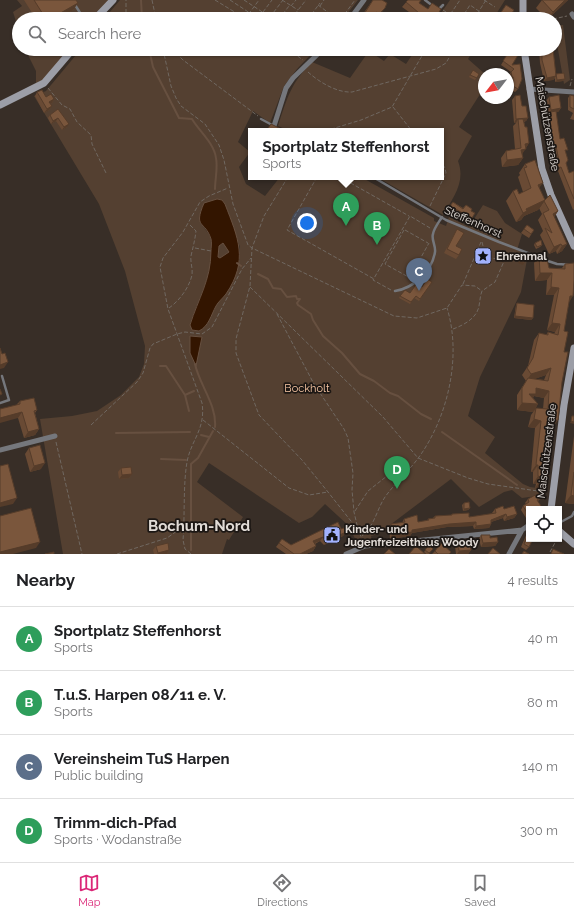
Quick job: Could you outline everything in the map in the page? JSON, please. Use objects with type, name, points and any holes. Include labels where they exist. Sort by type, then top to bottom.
[{"type":"street","points":[[102,12],[113,0]]},
{"type":"street","points":[[355,12],[364,0]]},
{"type":"street","points":[[523,0],[523,12]]},
{"type":"street","points":[[0,105],[44,83],[68,56]]},
{"type":"street","points":[[276,127],[286,88],[316,56]]},
{"type":"street","name":"Maischützenstraße","points":[[525,56],[542,169],[551,195],[574,246]]},
{"type":"street","points":[[529,89],[572,91]]},
{"type":"street","name":"Maischützenstraße","points":[[551,506],[564,405],[574,348]]},
{"type":"street","points":[[0,450],[55,436]]},
{"type":"street","points":[[509,554],[522,530],[526,527]]},
{"type":"street","points":[[346,554],[364,546],[522,530]]},
{"type":"street","points":[[562,534],[574,544]]},
{"type":"lane","points":[[72,0],[80,12]]},
{"type":"lane","points":[[425,0],[439,9],[441,9],[443,5]]},
{"type":"lane","points":[[261,119],[276,127]]},
{"type":"lane","name":"Steffenhorst","points":[[378,180],[442,217],[469,230],[557,264],[574,265]]},
{"type":"lane","points":[[395,291],[405,289],[417,282],[428,266],[435,250],[432,234],[442,217]]},
{"type":"lane","points":[[0,403],[9,400],[2,376]]},
{"type":"lane","points":[[562,521],[572,516],[574,512]]},
{"type":"path","points":[[126,0],[126,12]]},
{"type":"path","points":[[152,0],[155,12]]},
{"type":"path","points":[[216,0],[234,12]]},
{"type":"path","points":[[230,0],[248,12]]},
{"type":"path","points":[[244,0],[263,12],[272,0]]},
{"type":"path","points":[[251,12],[258,0]]},
{"type":"path","points":[[274,12],[282,0],[298,10],[306,0]]},
{"type":"path","points":[[285,12],[296,0]]},
{"type":"path","points":[[317,0],[321,3]]},
{"type":"path","points":[[312,12],[324,0]]},
{"type":"path","points":[[346,12],[355,0]]},
{"type":"path","points":[[451,12],[460,0]]},
{"type":"path","points":[[465,12],[470,5],[479,11],[485,0],[495,8]]},
{"type":"path","points":[[319,6],[327,12]]},
{"type":"path","points":[[441,9],[446,12]]},
{"type":"path","points":[[562,18],[573,16]]},
{"type":"path","points":[[165,56],[171,86],[176,98],[181,106],[205,124],[219,145],[224,160],[228,188],[248,245],[252,248],[394,316],[417,318],[447,308],[462,285],[482,242],[486,258],[505,259]]},
{"type":"path","points":[[179,56],[261,119]]},
{"type":"path","points":[[298,56],[303,60]]},
{"type":"path","points":[[335,128],[361,120],[392,107],[422,56]]},
{"type":"path","points":[[305,66],[308,72],[317,80],[347,93],[436,69],[446,62],[450,56]]},
{"type":"path","points":[[572,79],[572,91]]},
{"type":"path","points":[[44,83],[62,105],[70,109],[77,122],[91,136],[92,144],[106,173]]},
{"type":"path","points":[[392,107],[410,128]]},
{"type":"path","points":[[444,166],[446,173],[444,177]]},
{"type":"path","points":[[286,180],[264,216],[252,248],[250,286],[235,346],[256,406],[265,422],[302,460],[328,492],[358,530],[362,536],[364,546]]},
{"type":"path","points":[[314,180],[287,230],[374,279],[388,289],[395,291]]},
{"type":"path","points":[[345,180],[434,231]]},
{"type":"path","points":[[428,209],[442,180]]},
{"type":"path","points":[[191,554],[185,549],[184,545],[187,462],[202,419],[202,403],[168,309],[162,285],[161,262],[189,223],[198,205],[204,198],[228,188]]},
{"type":"path","points":[[410,216],[386,264],[417,282]]},
{"type":"path","points":[[168,309],[178,300],[188,285],[192,275],[191,257],[194,248],[196,231],[189,223]]},
{"type":"path","points":[[374,279],[403,230]]},
{"type":"path","points":[[403,230],[428,243],[409,278]]},
{"type":"path","points":[[194,248],[210,251]]},
{"type":"path","points":[[453,330],[462,326],[475,315],[479,307],[482,291],[496,282],[505,259],[518,249]]},
{"type":"path","points":[[91,425],[137,382],[143,373],[150,348],[153,344],[185,332],[202,334],[212,327],[242,269],[251,258]]},
{"type":"path","points":[[419,260],[428,266]]},
{"type":"path","points":[[462,285],[475,286],[482,291]]},
{"type":"path","points":[[250,286],[383,417],[418,458],[468,478],[488,484],[553,493]]},
{"type":"path","points":[[362,536],[369,528],[387,495],[429,443],[443,410],[451,372],[453,330],[447,308]]},
{"type":"path","points":[[277,313],[314,384],[344,429],[348,438],[351,458],[354,512],[358,530]]},
{"type":"path","points":[[202,419],[289,488],[308,495],[328,492]]},
{"type":"path","points":[[55,436],[82,554]]},
{"type":"path","points":[[354,512],[368,491],[387,476],[402,477]]},
{"type":"path","points":[[117,554],[166,538],[184,526]]},
{"type":"path","points":[[550,552],[555,542]]},
{"type":"green space","points":[[17,0],[109,0],[100,12],[13,12],[22,6]]},
{"type":"green space","points":[[120,0],[358,0],[349,12],[110,12]]},
{"type":"green space","points":[[450,0],[505,0],[497,12],[442,12]]},
{"type":"green space","points":[[562,25],[570,80],[564,84],[559,56],[562,56]]},
{"type":"green space","points":[[28,56],[64,56],[45,79],[0,102],[36,83],[36,71]]},
{"type":"green space","name":"Bockholt","points":[[75,56],[309,56],[284,86],[270,123],[253,111],[238,142],[248,150],[248,155],[239,167],[246,184],[265,196],[278,180],[366,180],[434,218],[434,221],[446,226],[449,217],[469,227],[483,205],[497,211],[505,223],[522,234],[517,250],[528,254],[521,292],[480,377],[468,416],[495,437],[485,453],[523,484],[530,487],[545,489],[544,500],[536,496],[522,498],[512,490],[504,492],[479,507],[451,479],[378,534],[371,536],[372,541],[357,543],[349,526],[325,504],[312,517],[299,523],[209,463],[197,482],[243,517],[229,540],[227,539],[222,554],[63,554],[40,419],[72,416],[97,411],[121,395],[139,377],[144,364],[145,346],[125,271],[99,204],[34,96],[46,91]],"holes":[[[217,199],[222,200],[225,204],[240,247],[240,259],[226,294],[216,305],[207,324],[190,325],[209,273],[211,262],[211,240],[200,222]]]},
{"type":"green space","points":[[365,56],[376,56],[384,61],[388,56],[393,56],[406,64],[411,56],[470,56],[468,59],[478,68],[478,97],[459,127],[472,136],[458,161],[460,176],[457,190],[443,215],[382,180],[444,180],[444,128],[282,128],[278,126],[290,91],[299,77],[312,62],[350,78]]},
{"type":"green space","points":[[223,243],[229,252],[220,258],[218,257],[219,246]]},
{"type":"shaded area","points":[[217,199],[222,200],[225,204],[237,238],[239,260],[233,282],[226,294],[217,304],[205,326],[199,331],[192,330],[190,325],[209,271],[211,239],[209,233],[200,221],[204,203]],"holes":[[[223,243],[229,252],[220,258],[218,257],[219,246]]]},
{"type":"shaded area","points":[[190,336],[202,337],[196,366],[190,353]]},
{"type":"building","points":[[34,0],[76,0],[78,3],[62,12],[42,12]]},
{"type":"building","points":[[373,0],[382,0],[387,3],[381,12],[365,12]]},
{"type":"building","points":[[408,0],[421,0],[419,3],[428,9],[432,3],[441,9],[439,12],[418,12],[406,2]]},
{"type":"building","points":[[542,0],[565,0],[553,12]]},
{"type":"building","points":[[506,5],[514,10],[513,12],[501,12]]},
{"type":"building","points":[[506,56],[517,56],[512,65],[520,64],[522,79],[518,89],[514,87],[514,68],[503,61]]},
{"type":"building","points":[[542,56],[554,56],[556,76],[547,78]]},
{"type":"building","points":[[473,70],[478,73],[477,78],[470,75]]},
{"type":"building","points":[[564,73],[565,79],[557,80],[556,74]]},
{"type":"building","points":[[42,90],[46,97],[51,94],[54,99],[49,102],[52,106],[47,109],[37,92]]},
{"type":"building","points":[[520,95],[522,106],[526,106],[528,118],[516,119],[515,96]]},
{"type":"building","points":[[559,95],[561,108],[551,110],[549,97]]},
{"type":"building","points":[[570,95],[574,96],[574,109],[570,107]]},
{"type":"building","points":[[58,109],[69,124],[64,127],[58,118],[53,121],[50,115]]},
{"type":"building","points":[[556,111],[560,139],[564,138],[568,150],[565,150],[568,160],[566,163],[569,173],[574,171],[574,199],[561,167],[558,168],[557,161],[559,161],[556,146],[553,146],[553,143],[550,143],[545,113]]},
{"type":"building","points":[[518,119],[523,119],[525,127],[527,127],[529,143],[525,144],[526,149],[521,150],[523,158],[507,160],[506,151],[521,148]]},
{"type":"building","points":[[271,124],[279,128],[268,128]]},
{"type":"building","points":[[535,160],[543,183],[538,185],[545,200],[526,209],[527,211],[523,213],[513,191],[517,189],[519,194],[531,188],[524,168],[527,167],[525,164]]},
{"type":"building","points":[[550,195],[558,211],[553,214],[567,244],[562,246],[561,244],[554,247],[545,228],[552,233],[543,213],[549,210],[544,201]]},
{"type":"building","points":[[453,202],[463,209],[466,205],[472,209],[471,211],[475,213],[472,218],[450,206]]},
{"type":"building","points":[[527,225],[534,230],[531,234],[524,229]]},
{"type":"building","points":[[457,229],[464,233],[456,246],[462,249],[459,255],[447,249]]},
{"type":"building","points":[[541,240],[542,245],[537,247],[535,243]]},
{"type":"building","points":[[521,255],[526,257],[524,263],[519,261]]},
{"type":"building","points":[[539,255],[546,255],[549,268],[565,269],[565,264],[574,263],[573,296],[570,296],[564,331],[568,332],[564,352],[568,352],[562,382],[558,420],[552,421],[547,466],[549,466],[548,477],[546,477],[546,481],[540,480],[541,477],[538,476],[538,465],[536,465],[541,421],[534,419],[536,408],[548,409],[549,391],[536,388],[536,394],[529,394],[538,404],[522,403],[522,388],[528,378],[548,381],[551,368],[531,374],[527,368],[533,358],[539,333],[548,335],[548,332],[558,335],[560,324],[552,323],[559,288],[551,287],[552,273],[540,273]]},
{"type":"building","points":[[427,279],[432,282],[420,299],[416,296],[411,302],[400,296],[405,290],[410,293],[417,283],[422,287]]},
{"type":"building","points":[[517,303],[534,305],[533,318],[515,316]]},
{"type":"building","points":[[0,348],[2,354],[5,353],[8,362],[0,365]]},
{"type":"building","points":[[34,398],[37,410],[34,411],[39,429],[28,432],[22,412],[0,418],[0,409],[20,404],[20,401]]},
{"type":"building","points":[[572,416],[574,416],[574,422],[571,421]]},
{"type":"building","points":[[40,445],[45,463],[34,466],[29,448]]},
{"type":"building","points":[[8,464],[17,498],[0,503],[0,466]]},
{"type":"building","points":[[131,467],[132,474],[122,475],[121,468]]},
{"type":"building","points":[[574,472],[574,496],[571,495]]},
{"type":"building","points":[[539,493],[542,497],[537,500],[541,506],[526,506],[526,511],[523,506],[529,502],[528,499]]},
{"type":"building","points":[[469,502],[470,508],[464,509],[464,503]]},
{"type":"building","points":[[503,506],[504,509],[514,506],[517,514],[507,517],[506,514],[491,520],[491,524],[476,526],[476,522],[449,524],[392,535],[391,524],[405,522],[404,519],[417,515],[418,522],[435,518],[435,516],[452,514],[469,513],[469,517],[496,513],[495,509]]},
{"type":"building","points":[[31,508],[40,542],[0,552],[0,516]]},
{"type":"building","points":[[338,522],[341,529],[344,528],[346,532],[327,541],[323,537],[313,541],[316,546],[300,554],[294,554],[279,543],[282,539],[291,545]]},
{"type":"building","points":[[481,535],[490,535],[490,538],[497,537],[498,542],[483,543]]},
{"type":"building","points":[[526,539],[526,542],[532,542],[529,547],[524,544]]},
{"type":"building","points":[[469,540],[471,550],[459,551],[458,542]]},
{"type":"building","points":[[168,543],[169,550],[158,553],[156,546]]},
{"type":"building","points":[[441,543],[451,552],[449,554],[438,554],[435,551]]},
{"type":"building","points":[[429,545],[433,549],[429,553],[425,550]]},
{"type":"building","points":[[416,546],[425,554],[409,554]]},
{"type":"building","points":[[493,548],[500,554],[488,554]]},
{"type":"building","points":[[389,549],[395,554],[384,554]]},
{"type":"building","points":[[553,549],[564,554],[551,554]]},
{"type":"building","points":[[524,551],[529,554],[522,554]]},
{"type":"waterway","points":[[141,0],[142,12]]},
{"type":"waterway","points":[[151,56],[153,67],[179,118],[192,119],[206,137],[215,153],[217,162],[215,189]]},
{"type":"waterway","points":[[237,263],[241,266]]},
{"type":"waterway","points":[[258,274],[268,279],[273,288],[281,289],[287,297],[296,296],[297,299],[300,299],[297,303],[298,305],[311,314],[323,336],[342,353],[360,374],[374,381],[390,393],[398,396],[421,414],[431,419]]},
{"type":"waterway","points":[[195,364],[211,403],[215,419],[215,427]]},
{"type":"waterway","points":[[160,366],[166,366],[185,395],[194,391]]},
{"type":"waterway","points":[[185,395],[189,411]]},
{"type":"waterway","points":[[191,550],[191,464],[198,458],[213,431]]},
{"type":"waterway","points":[[116,433],[190,432]]},
{"type":"waterway","points":[[442,432],[517,485]]},
{"type":"waterway","points":[[201,435],[209,437]]},
{"type":"waterway","points":[[161,459],[186,460]]},
{"type":"place","name":"Sportplatz Steffenhorst","points":[[346,226]]},
{"type":"place","name":"T.u.S. Harpen 08/11 e. V.","points":[[377,245]]},
{"type":"place","name":"Ehrenmal","points":[[483,256]]},
{"type":"place","name":"Vereinsheim TuS Harpen","points":[[419,291]]},
{"type":"place","name":"Trimm-dich-Pfad","points":[[397,489]]},
{"type":"place","name":"Kinder- und Jugenfreizeithaus Woody","points":[[332,535]]},
{"type":"district","name":"Bochum-Nord","points":[[199,526]]}]
